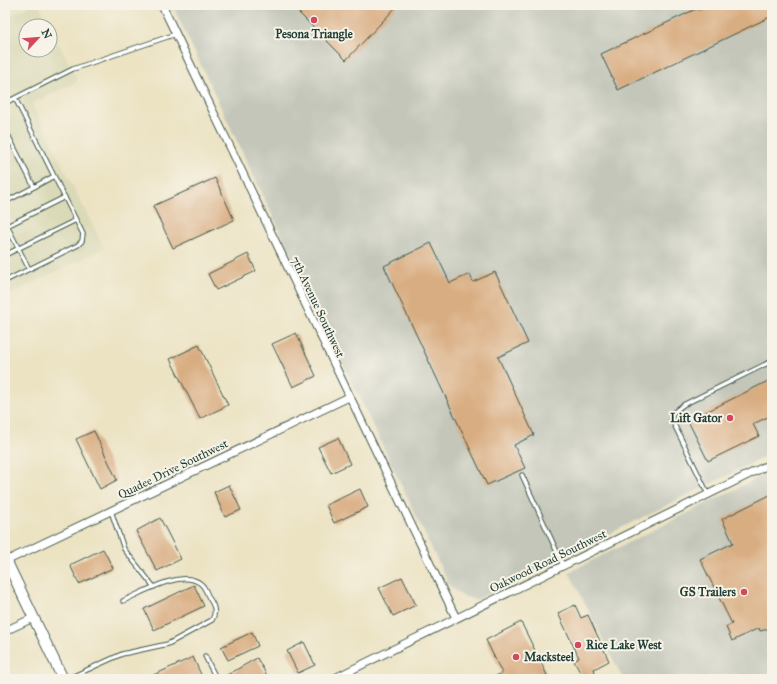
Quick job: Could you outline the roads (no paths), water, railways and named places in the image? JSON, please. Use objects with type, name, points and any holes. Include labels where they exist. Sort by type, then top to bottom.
[{"type":"main road","points":[[6,560],[63,679]]},
{"type":"street","name":"7th Avenue Southwest","points":[[162,5],[456,618]]},
{"type":"street","name":"Quadee Drive Southwest","points":[[6,560],[349,397]]},
{"type":"street","name":"Oakwood Road Southwest","points":[[333,679],[772,463]]},
{"type":"street","points":[[5,631],[33,618]]},
{"type":"lane","points":[[5,103],[74,69],[176,34]]},
{"type":"lane","points":[[5,281],[82,241],[83,234],[15,98]]},
{"type":"lane","points":[[5,129],[34,187]]},
{"type":"lane","points":[[5,202],[54,176]]},
{"type":"lane","points":[[6,227],[65,197]]},
{"type":"lane","points":[[5,255],[76,220]]},
{"type":"lane","points":[[5,222],[6,227],[29,269]]},
{"type":"lane","points":[[708,494],[671,418],[673,413],[683,405],[772,362]]},
{"type":"lane","points":[[522,475],[564,565]]},
{"type":"lane","points":[[111,511],[124,549],[154,587]]},
{"type":"lane","points":[[63,679],[122,654],[168,644],[212,620],[215,615],[214,604],[201,584],[187,579],[161,583],[123,601]]},
{"type":"lane","points":[[205,656],[216,679]]},
{"type":"place","name":"Pesona Triangle","points":[[314,20]]},
{"type":"place","name":"Lift Gator","points":[[730,418]]},
{"type":"place","name":"GS Trailers","points":[[744,592]]},
{"type":"place","name":"Rice Lake West","points":[[578,645]]},
{"type":"place","name":"Macksteel","points":[[516,657]]}]
